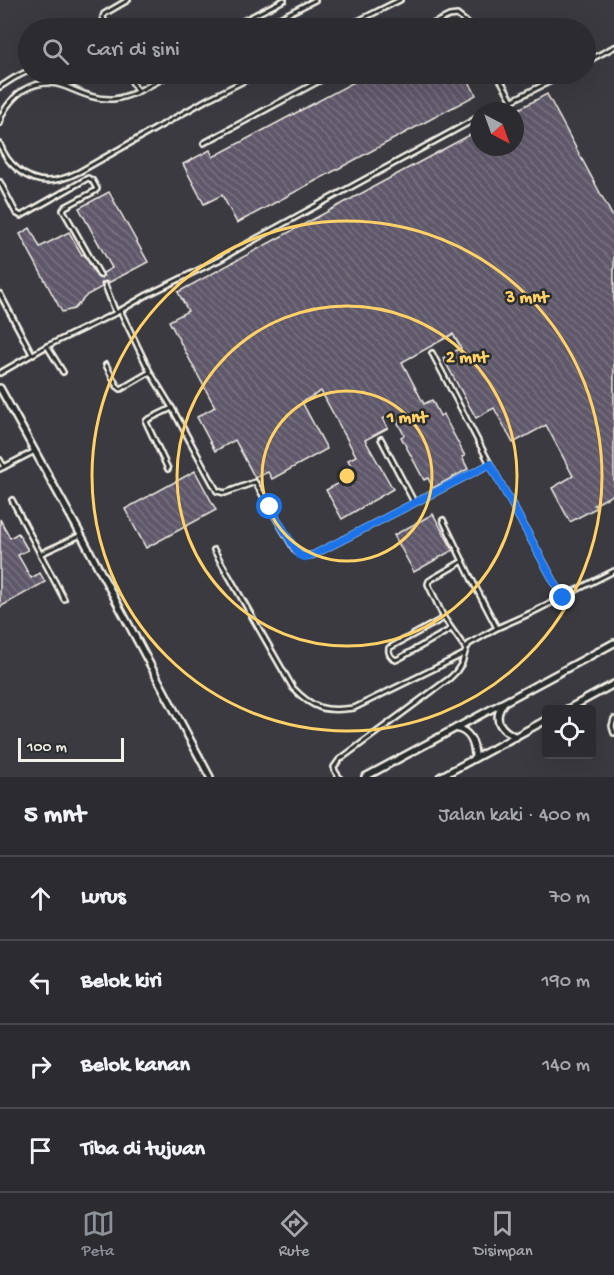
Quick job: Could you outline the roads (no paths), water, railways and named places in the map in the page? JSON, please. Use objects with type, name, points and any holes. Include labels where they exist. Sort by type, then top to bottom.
[{"type":"street","points":[[0,388],[210,777]]},
{"type":"street","points":[[365,777],[614,643]]},
{"type":"street","points":[[575,705],[614,684]]},
{"type":"street","points":[[503,704],[499,711],[499,722],[505,731],[516,736]]},
{"type":"street","points":[[440,777],[542,722]]},
{"type":"street","points":[[456,728],[460,728],[471,738],[475,748],[475,758]]},
{"type":"lane","points":[[104,18],[105,14],[129,0]]},
{"type":"lane","points":[[249,18],[284,0]]},
{"type":"lane","points":[[280,18],[315,0]]},
{"type":"lane","points":[[364,18],[400,0]]},
{"type":"lane","points":[[445,18],[457,15],[461,18]]},
{"type":"lane","points":[[596,56],[614,47]]},
{"type":"lane","points":[[0,87],[18,76]]},
{"type":"lane","points":[[0,123],[4,110],[17,94],[24,89],[43,84]]},
{"type":"lane","points":[[57,84],[87,96],[111,99],[126,96],[150,84]]},
{"type":"lane","points":[[63,85],[67,84]]},
{"type":"lane","points":[[134,84],[137,90]]},
{"type":"lane","points":[[0,144],[6,158],[31,178],[45,181],[63,179],[238,84]]},
{"type":"lane","points":[[204,143],[313,84]]},
{"type":"lane","points":[[503,84],[512,100]]},
{"type":"lane","points":[[508,102],[545,84]]},
{"type":"lane","points":[[0,374],[47,346],[219,260],[470,122]]},
{"type":"lane","points":[[0,182],[16,213],[21,216],[88,178],[92,180],[97,189],[63,210],[100,275]]},
{"type":"lane","points":[[105,285],[150,372],[217,491],[225,493],[255,482],[299,555],[304,557],[313,555],[490,464]]},
{"type":"lane","points":[[0,294],[32,354]]},
{"type":"lane","points":[[47,346],[63,372]]},
{"type":"lane","points":[[432,353],[563,598]]},
{"type":"lane","points":[[106,365],[117,386],[121,389],[150,372]]},
{"type":"lane","points":[[168,470],[146,422],[172,408]]},
{"type":"lane","points":[[381,439],[414,502]]},
{"type":"lane","points":[[0,460],[2,468],[35,451]]},
{"type":"lane","points":[[12,500],[64,599]]},
{"type":"lane","points":[[443,520],[497,628]]},
{"type":"lane","points":[[40,554],[81,535]]},
{"type":"lane","points":[[214,550],[293,688],[312,705],[321,709],[336,711],[370,702],[464,654]]},
{"type":"lane","points":[[463,561],[429,581],[428,584],[444,618],[466,649]]},
{"type":"lane","points":[[339,777],[334,766],[339,760],[450,678],[462,663],[469,644],[614,571]]},
{"type":"lane","points":[[444,618],[389,648],[391,656],[396,660],[451,629]]},
{"type":"lane","points":[[614,719],[612,726],[614,733]]}]
